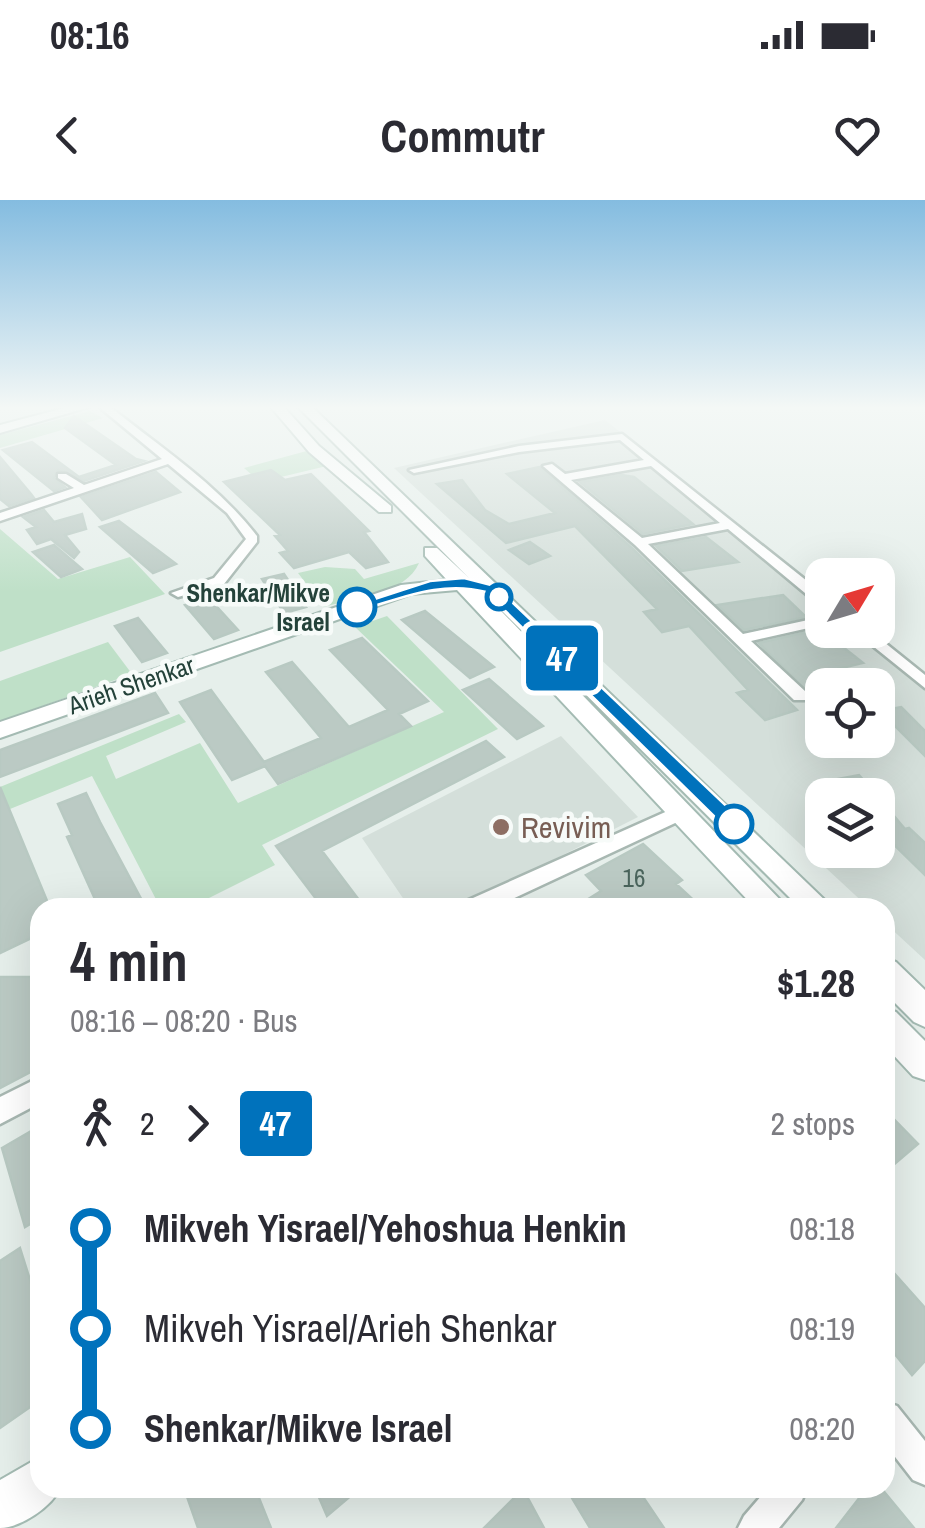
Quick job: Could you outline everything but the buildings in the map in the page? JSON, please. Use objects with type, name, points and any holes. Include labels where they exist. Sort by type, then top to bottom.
[{"type":"main road","points":[[342,468],[379,493]]},
{"type":"main road","points":[[353,468],[491,589],[810,898]]},
{"type":"main road","points":[[357,468],[456,582],[764,898]]},
{"type":"main road","points":[[408,589],[427,571],[426,547]]},
{"type":"main road","name":"Arieh Shenkar","points":[[0,730],[408,589],[456,582],[491,589]]},
{"type":"main road","points":[[789,877],[789,898]]},
{"type":"main road","points":[[895,982],[925,1012]]},
{"type":"main road","points":[[895,1033],[925,1064]]},
{"type":"main road","points":[[0,1510],[30,1488]]},
{"type":"street","points":[[0,517],[143,468]]},
{"type":"street","points":[[178,594],[219,580],[252,539],[232,510],[184,468]]},
{"type":"street","points":[[414,470],[425,468]]},
{"type":"street","points":[[550,468],[639,542],[800,696]]},
{"type":"street","points":[[563,478],[619,468]]},
{"type":"street","points":[[660,468],[805,586]]},
{"type":"street","points":[[62,476],[83,489]]},
{"type":"street","points":[[639,542],[731,525]]},
{"type":"street","points":[[739,640],[805,625]]},
{"type":"street","points":[[882,648],[925,683]]},
{"type":"street","points":[[495,898],[681,812]]},
{"type":"street","points":[[0,1111],[30,1094]]},
{"type":"street","points":[[895,1430],[925,1468]]},
{"type":"street","points":[[756,1528],[782,1498]]},
{"type":"shaded area","points":[[394,468],[666,468],[805,579],[805,648],[893,648],[925,673],[925,960],[895,932],[895,898],[858,898],[826,868],[895,868],[895,778],[805,778],[805,849]]},
{"type":"shaded area","name":"Revivim","points":[[561,736],[638,817],[475,898],[403,898],[362,838]]},
{"type":"green space","points":[[244,468],[319,468],[260,482]]},
{"type":"green space","points":[[0,529],[58,579],[130,557],[165,594],[0,652]]},
{"type":"green space","points":[[419,563],[403,582],[391,588],[324,607],[298,573],[325,567],[355,569],[364,579]]},
{"type":"green space","points":[[387,616],[498,729],[262,845],[275,865],[209,898],[155,898],[92,776],[0,813],[0,787],[179,714],[186,722],[106,756],[116,779],[200,743],[238,803],[444,712],[355,627]]},
{"type":"green space","points":[[108,642],[132,674],[0,721],[0,681]]},
{"type":"bus line","name":"47","points":[[357,607],[435,584],[464,582],[491,589],[734,824]]},
{"type":"place","name":"Shenkar/Mikve Israel","points":[[357,607]]},
{"type":"place","name":"Revivim","points":[[501,827]]}]
